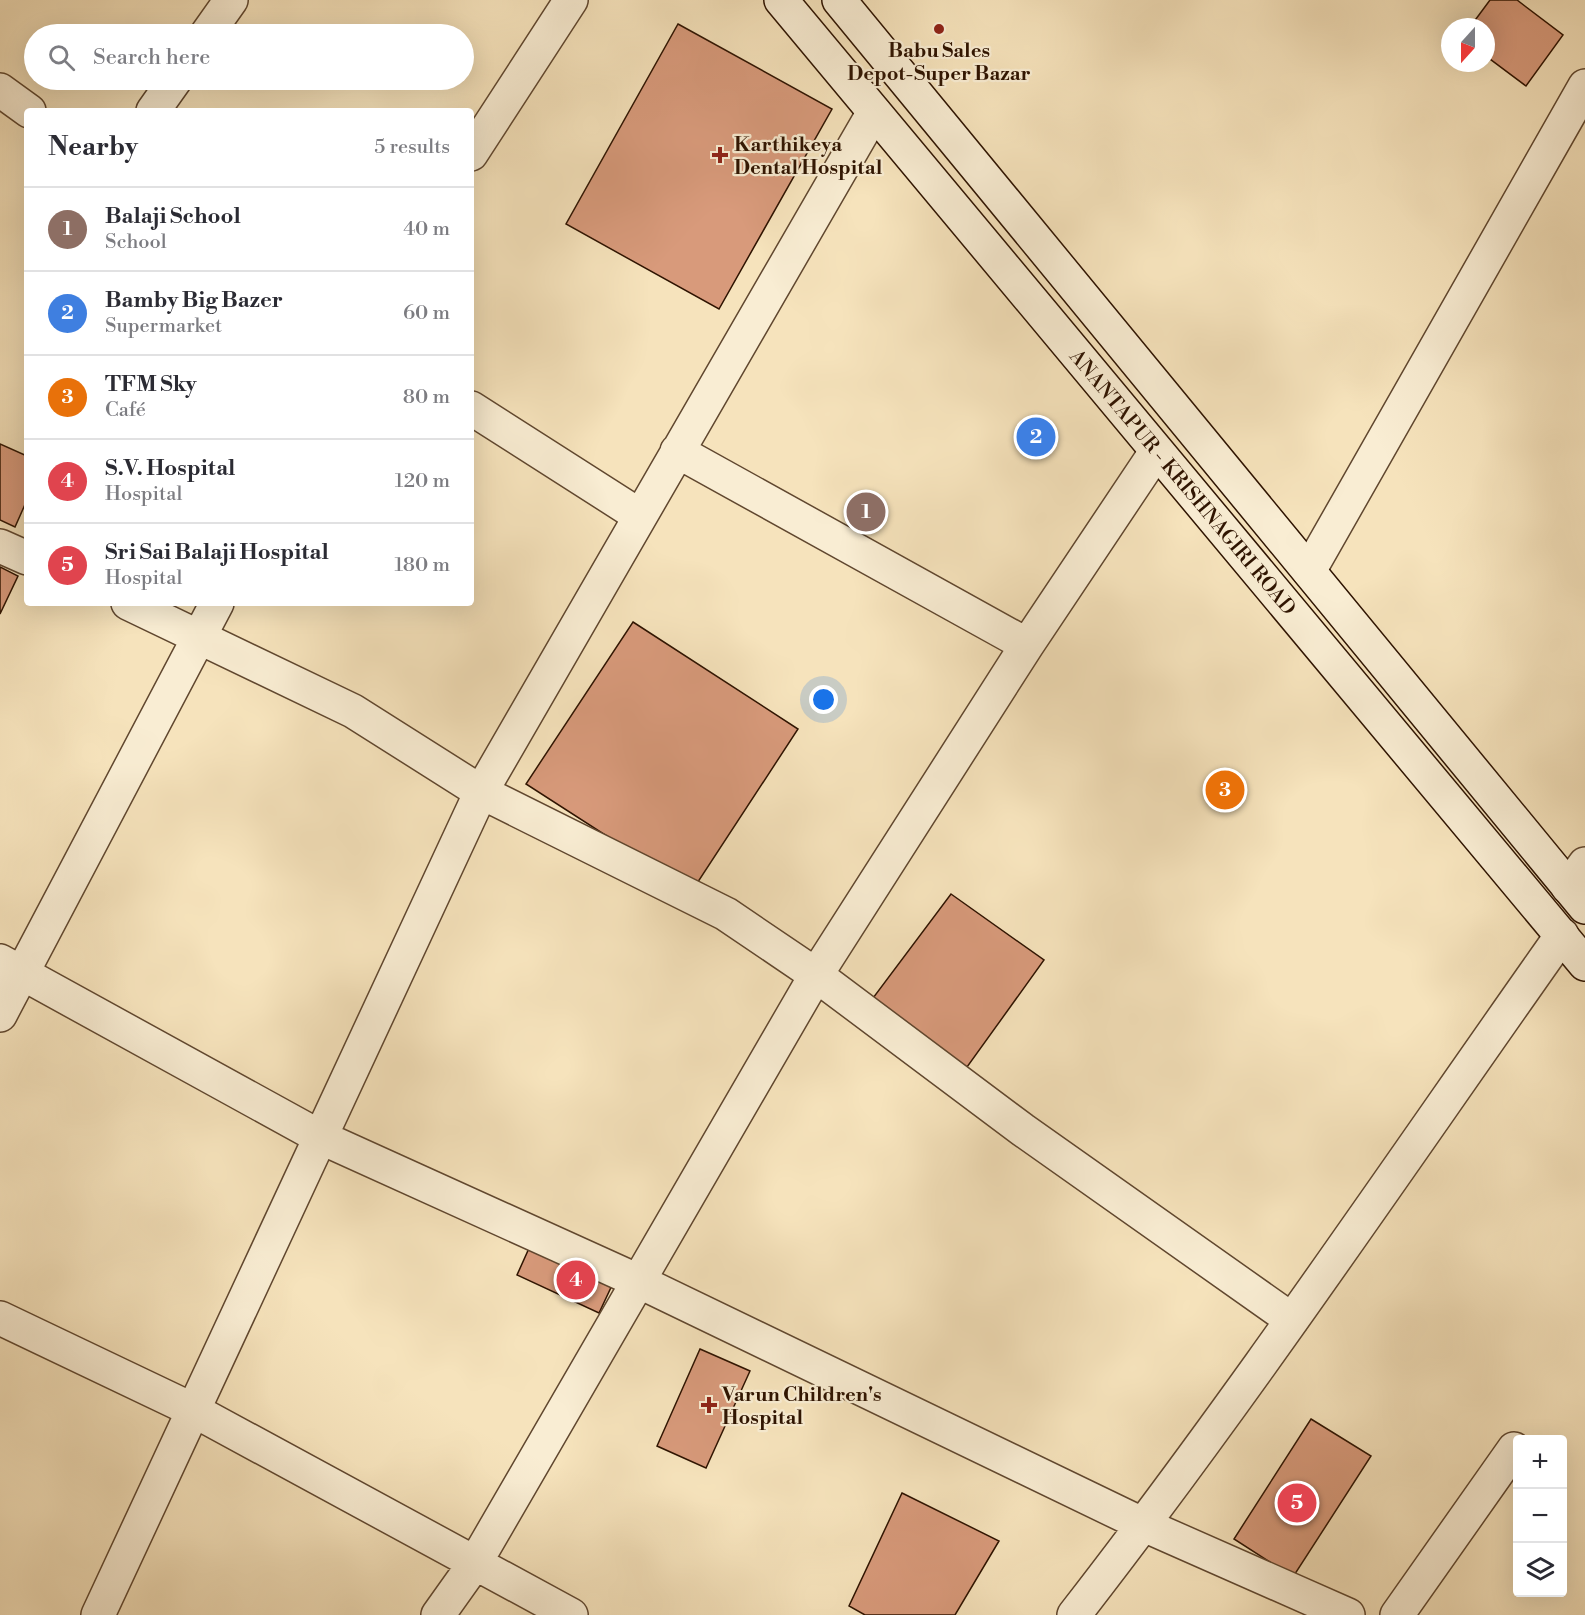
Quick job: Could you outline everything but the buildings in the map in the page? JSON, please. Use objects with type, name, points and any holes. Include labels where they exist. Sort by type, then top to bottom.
[{"type":"street","points":[[214,24],[231,0]]},
{"type":"street","points":[[474,149],[571,0]]},
{"type":"street","name":"ANANTAPUR - KRISHNAGIRI ROAD","points":[[781,0],[1585,964]]},
{"type":"street","name":"ANANTAPUR - KRISHNAGIRI ROAD","points":[[839,0],[1309,571],[1579,886]]},
{"type":"street","points":[[1309,571],[1585,86]]},
{"type":"street","points":[[0,90],[24,108]]},
{"type":"street","points":[[155,108],[168,90]]},
{"type":"street","points":[[98,1615],[482,792],[874,112]]},
{"type":"street","points":[[474,410],[640,516]]},
{"type":"street","points":[[677,451],[1028,645]]},
{"type":"street","points":[[438,1615],[474,1563],[816,975],[1028,645],[1156,452]]},
{"type":"street","points":[[0,546],[24,557]]},
{"type":"street","points":[[134,606],[353,711],[482,792],[726,914],[816,975],[1023,1130],[1292,1320]]},
{"type":"street","points":[[0,1015],[10,967],[200,637],[216,606]]},
{"type":"street","points":[[1074,1615],[1144,1525],[1292,1320],[1562,935]]},
{"type":"street","points":[[10,967],[320,1137],[638,1281],[1144,1525],[1348,1615]]},
{"type":"street","points":[[0,1318],[194,1410],[571,1615]]},
{"type":"street","points":[[1397,1615],[1513,1450]]},
{"type":"place","name":"Babu Sales Depot-Super Bazar","points":[[939,29]]},
{"type":"place","name":"Karthikeya Dental Hospital","points":[[720,155]]},
{"type":"place","name":"Bamby Big Bazer","points":[[1036,437]]},
{"type":"place","name":"Balaji School","points":[[866,512]]},
{"type":"place","name":"TFM Sky","points":[[1225,790]]},
{"type":"place","name":"S.V. Hospital","points":[[576,1280]]},
{"type":"place","name":"Varun Children's Hospital","points":[[709,1405]]},
{"type":"place","name":"Sri Sai Balaji Hospital","points":[[1297,1503]]}]
